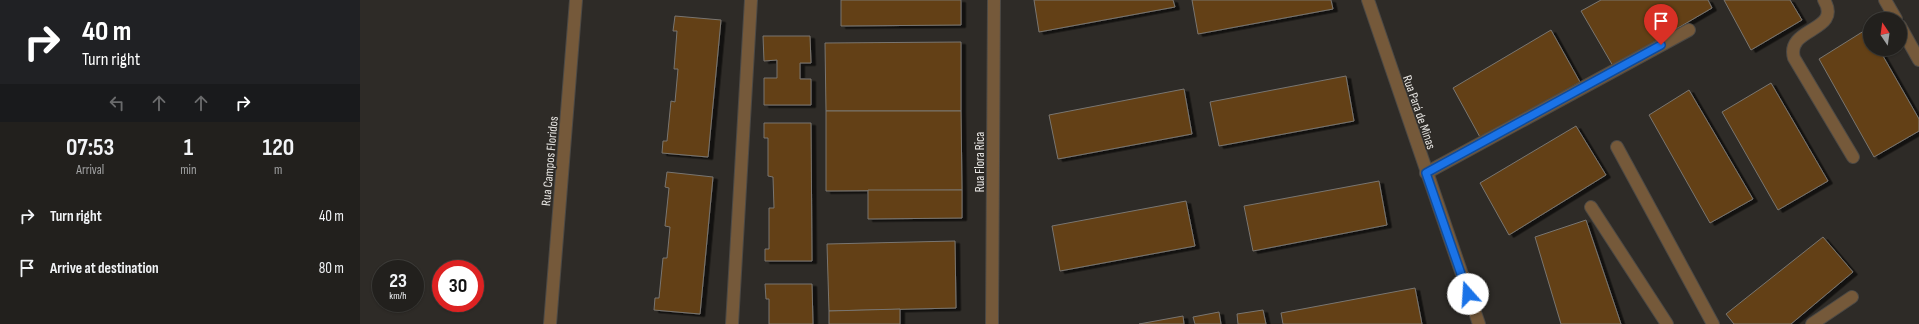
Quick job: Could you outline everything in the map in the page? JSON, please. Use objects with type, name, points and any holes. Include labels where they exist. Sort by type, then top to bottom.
[{"type":"street","name":"Rua Campos Floridos","points":[[550,324],[576,0]]},
{"type":"street","points":[[732,324],[751,0]]},
{"type":"street","name":"Rua Flora Rica","points":[[992,324],[994,0]]},
{"type":"street","name":"Rua Pará de Minas","points":[[1368,0],[1426,173],[1479,324]]},
{"type":"street","points":[[1824,0],[1829,15],[1826,20],[1798,40],[1794,46],[1793,52],[1853,157]]},
{"type":"street","points":[[1885,0],[1892,12]]},
{"type":"street","points":[[1426,173],[1689,30]]},
{"type":"street","points":[[1907,39],[1919,60]]},
{"type":"street","points":[[1617,146],[1713,324]]},
{"type":"street","points":[[1591,207],[1667,324]]},
{"type":"street","points":[[1812,324],[1852,297]]},
{"type":"building","points":[[841,0],[961,0],[961,25],[841,26]]},
{"type":"building","points":[[1034,0],[1173,0],[1175,7],[1039,32]]},
{"type":"building","points":[[1192,0],[1331,0],[1333,9],[1198,34]]},
{"type":"building","points":[[1601,0],[1708,0],[1712,8],[1613,66],[1581,11]]},
{"type":"building","points":[[1724,0],[1790,0],[1802,20],[1751,50]]},
{"type":"building","points":[[675,16],[721,20],[708,157],[662,153],[663,141],[667,141],[671,101],[675,102],[678,69],[674,69],[677,31],[673,31]]},
{"type":"building","points":[[1551,30],[1580,82],[1481,139],[1453,88]]},
{"type":"building","points":[[1863,32],[1863,56],[1883,56],[1919,119],[1919,131],[1874,157],[1819,59]]},
{"type":"building","points":[[763,36],[810,36],[811,63],[800,63],[800,79],[811,79],[811,105],[764,105],[764,78],[777,78],[777,60],[764,61]]},
{"type":"building","points":[[961,42],[961,111],[826,111],[825,43]]},
{"type":"building","points":[[1346,76],[1354,121],[1219,146],[1210,102]]},
{"type":"building","points":[[1771,83],[1828,181],[1778,210],[1722,112]]},
{"type":"building","points":[[1184,89],[1192,134],[1058,159],[1049,115]]},
{"type":"building","points":[[1689,90],[1753,199],[1710,223],[1649,115]]},
{"type":"building","points":[[826,111],[961,111],[962,190],[826,191]]},
{"type":"building","points":[[764,123],[811,123],[812,261],[765,261],[765,249],[769,249],[769,208],[774,208],[773,177],[768,176],[768,138],[764,138]]},
{"type":"building","points":[[1576,126],[1606,175],[1509,235],[1480,183]]},
{"type":"building","points":[[667,172],[713,177],[700,314],[654,310],[655,298],[659,298],[663,258],[667,258],[670,227],[665,226],[669,188],[665,187]]},
{"type":"building","points":[[1379,181],[1387,225],[1253,251],[1244,206]]},
{"type":"building","points":[[868,190],[962,190],[962,218],[868,219]]},
{"type":"building","points":[[1186,201],[1195,246],[1060,271],[1052,226]]},
{"type":"building","points":[[1586,220],[1621,324],[1561,324],[1535,237]]},
{"type":"building","points":[[1823,237],[1853,272],[1791,324],[1734,324],[1726,314]]},
{"type":"building","points":[[955,241],[956,308],[829,311],[827,244]]},
{"type":"building","points":[[765,284],[812,284],[813,324],[769,324],[769,299],[766,299]]},
{"type":"building","points":[[1415,288],[1422,324],[1283,324],[1281,313]]},
{"type":"building","points":[[900,309],[900,324],[829,324],[829,311]]},
{"type":"building","points":[[1263,310],[1266,324],[1238,324],[1237,314]]},
{"type":"building","points":[[1219,312],[1221,324],[1195,324],[1193,317]]},
{"type":"building","points":[[1183,316],[1184,324],[1139,324]]},
{"type":"route","points":[[1468,294],[1426,173],[1661,45]]}]
